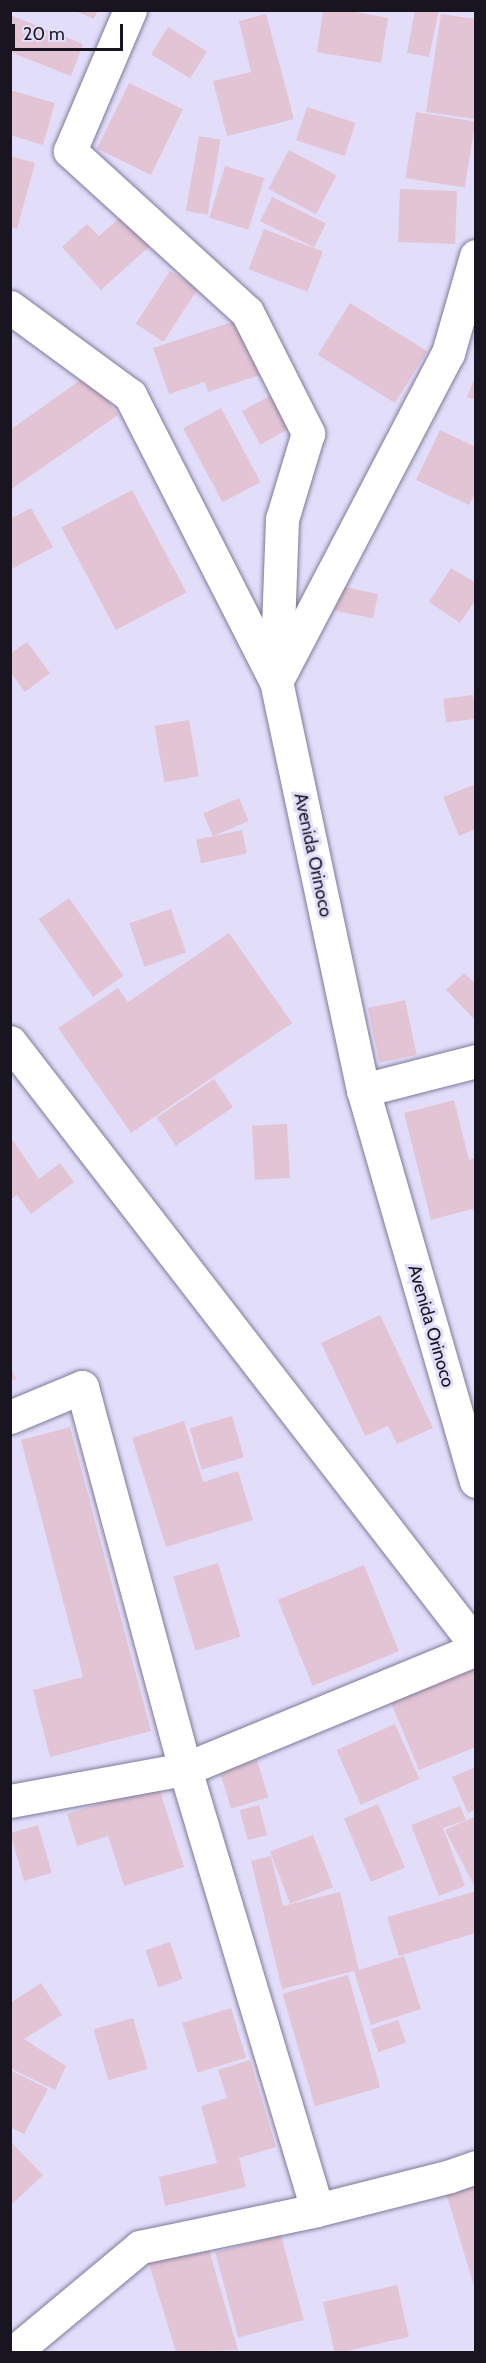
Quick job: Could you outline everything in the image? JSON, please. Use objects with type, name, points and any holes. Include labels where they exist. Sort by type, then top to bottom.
[{"type":"street","points":[[130,10],[70,151],[247,312],[308,433],[282,519],[276,681]]},
{"type":"street","points":[[276,681],[448,353],[476,256]]},
{"type":"street","name":"Avenida Orinoco","points":[[10,307],[130,395],[276,681],[363,1090],[476,1481]]},
{"type":"street","points":[[10,1042],[476,1647],[185,1769],[10,1801]]},
{"type":"street","points":[[363,1090],[476,1061]]},
{"type":"street","points":[[10,1417],[82,1387],[185,1769],[317,2210]]},
{"type":"street","points":[[14,2352],[140,2247],[317,2210],[476,2167]]},
{"type":"building","points":[[73,10],[98,10],[94,19]]},
{"type":"building","points":[[323,10],[345,10],[388,18],[381,63],[317,52]]},
{"type":"building","points":[[415,10],[439,10],[429,57],[407,53]]},
{"type":"building","points":[[266,14],[294,119],[227,136],[213,81],[251,72],[239,21]]},
{"type":"building","points":[[441,14],[476,19],[476,119],[426,112]]},
{"type":"building","points":[[10,15],[83,44],[71,76],[10,52]]},
{"type":"building","points":[[168,27],[207,51],[190,79],[151,54]]},
{"type":"building","points":[[129,83],[183,109],[151,175],[97,149]]},
{"type":"building","points":[[10,90],[55,103],[43,145],[10,135]]},
{"type":"building","points":[[307,107],[356,123],[345,156],[296,140]]},
{"type":"building","points":[[416,112],[475,121],[465,188],[406,178]]},
{"type":"building","points":[[199,136],[221,140],[207,215],[186,211]]},
{"type":"building","points":[[289,150],[337,175],[316,214],[268,189]]},
{"type":"building","points":[[10,156],[35,163],[17,229],[10,227]]},
{"type":"building","points":[[225,166],[264,178],[248,230],[209,218]]},
{"type":"building","points":[[400,189],[457,191],[455,244],[398,242]]},
{"type":"building","points":[[272,197],[326,223],[314,248],[260,221]]},
{"type":"building","points":[[124,214],[152,244],[101,290],[62,247],[87,224],[99,236]]},
{"type":"building","points":[[264,229],[323,252],[307,292],[249,269]]},
{"type":"building","points":[[170,271],[198,289],[163,342],[136,324]]},
{"type":"building","points":[[350,303],[427,351],[395,403],[318,355]]},
{"type":"building","points":[[247,317],[266,373],[208,392],[205,382],[169,394],[153,348]]},
{"type":"building","points":[[89,374],[118,415],[10,490],[10,430]]},
{"type":"building","points":[[476,377],[476,400],[467,397]]},
{"type":"building","points":[[282,389],[300,422],[260,445],[242,411]]},
{"type":"building","points":[[221,408],[260,482],[222,502],[183,428]]},
{"type":"building","points":[[440,430],[476,447],[476,491],[469,505],[416,480]]},
{"type":"building","points":[[132,490],[186,592],[116,630],[61,528]]},
{"type":"building","points":[[31,508],[53,547],[10,570],[10,519]]},
{"type":"building","points":[[451,568],[476,583],[476,599],[460,623],[429,602]]},
{"type":"building","points":[[340,586],[378,594],[373,619],[335,610]]},
{"type":"building","points":[[27,642],[50,673],[25,692],[10,672],[10,654]]},
{"type":"building","points":[[473,695],[476,719],[446,722],[443,699]]},
{"type":"building","points":[[189,720],[199,776],[164,782],[155,726]]},
{"type":"building","points":[[476,784],[476,829],[459,836],[443,797]]},
{"type":"building","points":[[239,798],[249,821],[213,836],[203,813]]},
{"type":"building","points":[[242,830],[247,853],[201,863],[196,840]]},
{"type":"building","points":[[69,898],[123,976],[93,997],[39,919]]},
{"type":"building","points":[[171,909],[186,952],[144,967],[129,923]]},
{"type":"building","points":[[229,933],[292,1023],[131,1133],[58,1028],[118,988],[128,1002]]},
{"type":"building","points":[[464,973],[476,984],[476,1021],[446,990]]},
{"type":"building","points":[[405,1000],[417,1055],[379,1063],[368,1008]]},
{"type":"building","points":[[214,1079],[233,1107],[176,1146],[157,1118]]},
{"type":"building","points":[[454,1100],[469,1160],[476,1158],[476,1208],[431,1220],[404,1113]]},
{"type":"building","points":[[287,1124],[290,1178],[255,1180],[252,1126]]},
{"type":"building","points":[[10,1136],[39,1179],[60,1163],[74,1182],[31,1214],[17,1195],[10,1200]]},
{"type":"building","points":[[380,1315],[433,1428],[397,1444],[388,1426],[365,1436],[321,1343]]},
{"type":"building","points":[[10,1365],[16,1379],[10,1381]]},
{"type":"building","points":[[232,1416],[244,1457],[202,1469],[190,1428]]},
{"type":"building","points":[[184,1421],[203,1482],[238,1471],[253,1520],[166,1547],[132,1438]]},
{"type":"building","points":[[70,1427],[151,1731],[50,1757],[33,1690],[83,1677],[21,1440]]},
{"type":"building","points":[[218,1563],[241,1637],[196,1650],[173,1577]]},
{"type":"building","points":[[364,1565],[399,1651],[313,1686],[278,1600]]},
{"type":"building","points":[[475,1667],[476,1747],[419,1770],[391,1703]]},
{"type":"building","points":[[395,1724],[419,1779],[361,1805],[337,1750]]},
{"type":"building","points":[[257,1760],[268,1797],[231,1809],[220,1771]]},
{"type":"building","points":[[476,1767],[476,1809],[468,1813],[452,1777]]},
{"type":"building","points":[[158,1785],[184,1867],[124,1886],[108,1836],[77,1846],[67,1814]]},
{"type":"building","points":[[378,1804],[405,1868],[371,1882],[344,1818]]},
{"type":"building","points":[[259,1805],[267,1835],[248,1840],[240,1810]]},
{"type":"building","points":[[460,1806],[466,1820],[443,1828],[465,1886],[439,1896],[411,1825]]},
{"type":"building","points":[[476,1816],[476,1889],[445,1830]]},
{"type":"building","points":[[38,1825],[52,1873],[24,1881],[10,1833]]},
{"type":"building","points":[[313,1835],[333,1887],[290,1904],[270,1851]]},
{"type":"building","points":[[271,1856],[283,1906],[340,1892],[359,1970],[404,1956],[421,2009],[371,2025],[354,1971],[282,1989],[251,1861]]},
{"type":"building","points":[[476,1891],[476,1933],[399,1956],[387,1917]]},
{"type":"building","points":[[170,1942],[183,1979],[158,1987],[145,1950]]},
{"type":"building","points":[[348,1975],[380,2087],[315,2106],[283,1994]]},
{"type":"building","points":[[41,1983],[62,2015],[24,2039],[66,2066],[55,2090],[10,2068],[10,2003]]},
{"type":"building","points":[[231,2008],[246,2058],[197,2073],[182,2023]]},
{"type":"building","points":[[133,2018],[148,2069],[108,2080],[94,2029]]},
{"type":"building","points":[[398,2020],[406,2043],[378,2052],[371,2029]]},
{"type":"building","points":[[250,2060],[276,2147],[239,2158],[246,2187],[165,2206],[159,2177],[217,2163],[201,2106],[227,2098],[218,2070]]},
{"type":"building","points":[[10,2070],[48,2089],[24,2134],[10,2127]]},
{"type":"building","points":[[10,2141],[43,2175],[10,2206]]},
{"type":"building","points":[[476,2184],[476,2288],[475,2289],[446,2193]]},
{"type":"building","points":[[281,2235],[304,2320],[238,2338],[215,2253]]},
{"type":"building","points":[[207,2243],[238,2350],[176,2352],[148,2261]]},
{"type":"building","points":[[397,2285],[409,2337],[334,2352],[323,2302]]}]
